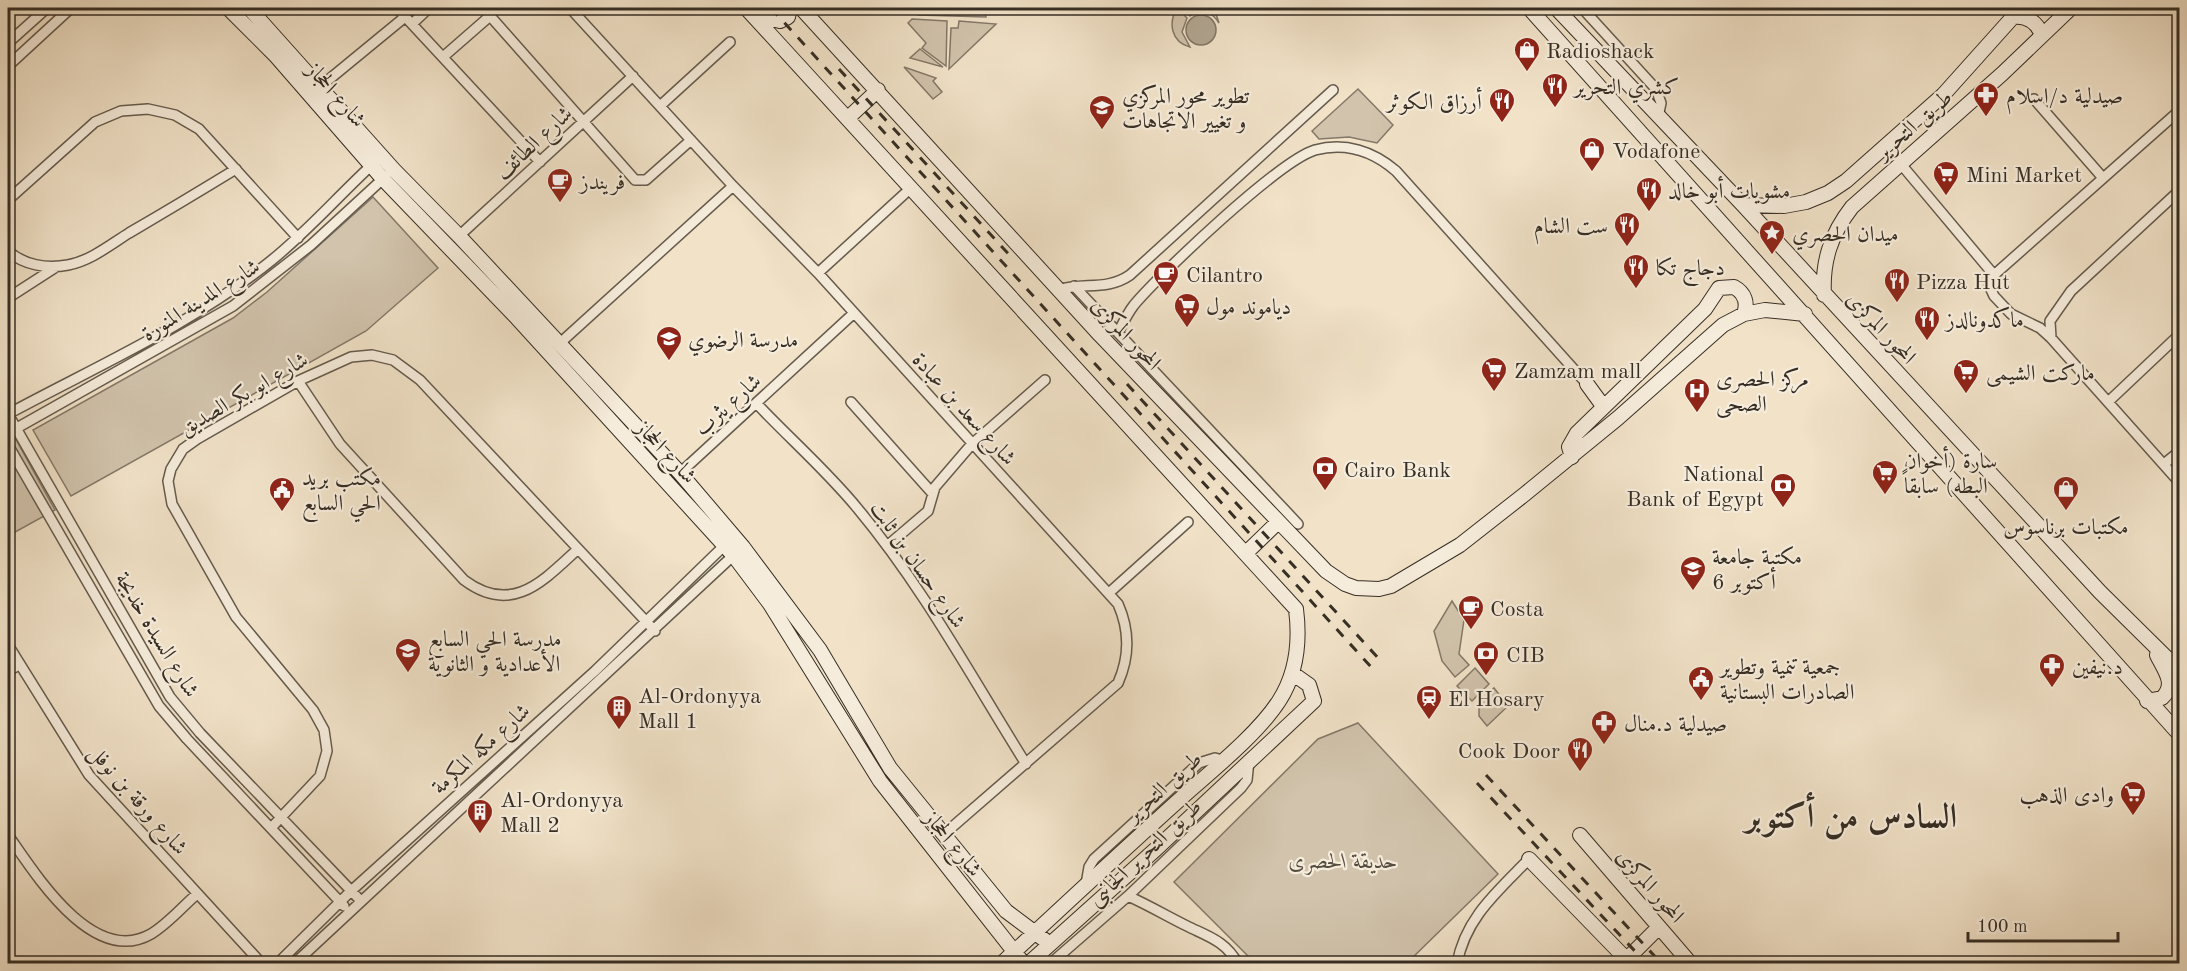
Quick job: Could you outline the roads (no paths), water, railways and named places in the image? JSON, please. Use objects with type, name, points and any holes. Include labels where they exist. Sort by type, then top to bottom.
[{"type":"main road","name":"شارع الحجاز","points":[[228,8],[377,161],[517,318],[734,546],[880,781],[1013,952],[1024,963]]},
{"type":"main road","name":"شارع الحجاز","points":[[249,8],[321,86],[377,161]]},
{"type":"main road","points":[[749,10],[780,21],[788,17],[790,8]]},
{"type":"main road","name":"المحور المركزى","points":[[801,8],[1058,290],[1278,522],[1335,578],[1368,590],[1391,586],[1401,581],[1460,545],[1572,457]]},
{"type":"main road","points":[[1529,8],[1805,314],[2147,701],[2180,735]]},
{"type":"main road","name":"المحور المركزى","points":[[1556,8],[1743,205],[2100,592],[2180,671]]},
{"type":"main road","name":"طريق التحرير","points":[[1824,295],[1825,264],[1834,234],[1852,207],[2002,74],[2071,8]]},
{"type":"main road","points":[[749,10],[1246,553],[1278,522]]},
{"type":"main road","points":[[2017,12],[2020,16],[2030,19],[2042,35]]},
{"type":"main road","name":"طريق التحرير","points":[[1743,205],[1784,206],[1806,202],[1828,194],[1943,95],[2017,12]]},
{"type":"main road","points":[[848,118],[878,90]]},
{"type":"main road","name":"شارع الحجاز","points":[[389,174],[459,236],[680,473],[734,546],[820,650],[890,768],[1006,911],[1050,944]]},
{"type":"main road","points":[[1744,314],[1746,304],[1739,290],[1729,286],[1719,288],[1705,309],[1603,406],[1573,439],[1568,449],[1572,457],[1714,332],[1744,314],[1776,309],[1805,314]]},
{"type":"main road","points":[[1587,384],[1603,406]]},
{"type":"main road","name":"طريق التحرير","points":[[1001,963],[1223,760],[1274,709],[1292,673],[1299,635],[1296,609],[1246,553]]},
{"type":"main road","points":[[2147,701],[2162,698],[2169,686],[2168,676],[2153,644]]},
{"type":"main road","name":"طريق التحرير","points":[[1028,963],[1156,849],[1314,700],[1309,685],[1292,673]]},
{"type":"main road","name":"المحور المركزى","points":[[1580,835],[1691,963]]},
{"type":"main road","points":[[1529,859],[1629,961],[1659,927]]},
{"type":"street","points":[[8,43],[47,8]]},
{"type":"street","points":[[8,66],[71,8]]},
{"type":"street","points":[[397,8],[540,162]]},
{"type":"street","points":[[321,86],[409,20],[429,8]]},
{"type":"street","points":[[483,8],[638,182],[646,180],[691,140]]},
{"type":"street","name":"شارع سعد بن عبادة","points":[[570,8],[733,186],[818,273],[972,445],[1110,592],[1123,616],[1128,636],[1127,657],[1118,683],[943,835]]},
{"type":"street","points":[[1582,8],[1656,89],[1661,103],[1658,117]]},
{"type":"street","points":[[443,57],[490,16]]},
{"type":"street","points":[[660,106],[729,42]]},
{"type":"street","name":"شارع الطائف","points":[[459,236],[633,76]]},
{"type":"street","points":[[1058,290],[1074,286],[1104,286],[1130,275],[1333,90]]},
{"type":"street","points":[[2034,99],[2103,178]]},
{"type":"street","points":[[8,200],[95,122],[114,113],[134,109],[162,111],[188,121],[199,129],[298,238]]},
{"type":"street","points":[[2180,110],[1994,275],[1989,285],[1994,296],[2011,314],[2040,328],[2051,338],[2180,483]]},
{"type":"street","points":[[1118,333],[1130,311],[1141,298],[1200,241],[1289,163],[1318,150],[1349,148],[1370,153],[1396,171],[1587,384]]},
{"type":"street","name":"شارع المدينة المنورة","points":[[8,414],[194,314],[272,260],[298,238],[377,161]]},
{"type":"street","points":[[1900,163],[1994,275]]},
{"type":"street","points":[[8,298],[57,267],[71,264],[96,253],[236,169]]},
{"type":"street","name":"شارع المدينة المنورة","points":[[12,430],[233,306],[311,244],[389,174]]},
{"type":"street","points":[[559,344],[733,186]]},
{"type":"street","points":[[818,273],[912,187]]},
{"type":"street","points":[[2051,338],[2050,321],[2071,291],[2180,190]]},
{"type":"street","points":[[8,251],[16,258],[29,263],[57,267]]},
{"type":"street","points":[[1074,286],[1298,524]]},
{"type":"street","name":"شارع يثرب","points":[[680,473],[854,313]]},
{"type":"street","points":[[2108,402],[2180,334]]},
{"type":"street","name":"شارع ابو بكر الصديق","points":[[271,828],[320,776],[327,751],[324,730],[313,710],[236,617],[172,504],[168,481],[176,458],[183,449],[298,381],[351,357],[383,357],[403,365],[420,380],[655,631]]},
{"type":"street","points":[[887,546],[928,511],[935,487],[972,445],[1046,380]]},
{"type":"street","points":[[298,381],[340,444],[457,572],[476,589],[492,595],[510,596],[527,591],[542,582],[578,549]]},
{"type":"street","points":[[851,402],[933,494]]},
{"type":"street","name":"شارع حسان بن ثابت","points":[[756,404],[857,507],[887,546],[917,589],[1026,764]]},
{"type":"street","name":"شارع السيدة خديجة","points":[[8,414],[12,430],[170,697],[360,900]]},
{"type":"street","name":"شارع السيدة خديجة","points":[[8,446],[154,698],[178,730],[348,911]]},
{"type":"street","points":[[2164,464],[2180,451]]},
{"type":"street","points":[[1110,592],[1188,522]]},
{"type":"street","name":"شارع مكه المكرمة","points":[[277,963],[351,891],[646,621],[734,546]]},
{"type":"street","name":"شارع مكه المكرمة","points":[[294,963],[655,631],[734,546]]},
{"type":"street","name":"شارع ورقة بن نوفل","points":[[8,645],[89,775],[262,963]]},
{"type":"street","points":[[8,671],[19,664]]},
{"type":"street","name":"طريق التحرير الجانبى","points":[[1050,963],[1128,896],[1241,788],[1247,780],[1249,759]]},
{"type":"street","points":[[8,835],[31,868],[80,924],[107,939],[122,940],[152,933],[197,894]]},
{"type":"street","points":[[1457,963],[1463,937],[1474,917],[1529,859]]},
{"type":"street","points":[[1128,896],[1189,927],[1208,934],[1223,944],[1238,963]]},
{"type":"railway","points":[[771,8],[1372,668]]},
{"type":"railway","points":[[839,69],[1014,260]]},
{"type":"railway","points":[[1127,384],[1380,660]]},
{"type":"railway","points":[[1486,775],[1662,964]]},
{"type":"railway","points":[[1477,783],[1647,964]]},
{"type":"place","name":"Radioshack","points":[[1527,73]]},
{"type":"place","name":"كشري التحرير","points":[[1555,109]]},
{"type":"place","name":"صيدلية د/اسلام","points":[[1986,118]]},
{"type":"place","name":"أرزاق الكوثر","points":[[1502,124]]},
{"type":"place","name":"تطوير محور المركزي و تغيير الاتجاهات","points":[[1102,131]]},
{"type":"place","name":"Vodafone","points":[[1592,173]]},
{"type":"place","name":"Mini Market","points":[[1946,197]]},
{"type":"place","name":"فريندز","points":[[560,204]]},
{"type":"place","name":"مشويات أبو خالد","points":[[1649,213]]},
{"type":"place","name":"ست الشام","points":[[1627,248]]},
{"type":"place","name":"ميدان الحصري","points":[[1772,256]]},
{"type":"place","name":"دجاج تكا","points":[[1636,290]]},
{"type":"place","name":"Cilantro","points":[[1166,297]]},
{"type":"place","name":"Pizza Hut","points":[[1897,304]]},
{"type":"place","name":"دياموند مول","points":[[1187,329]]},
{"type":"place","name":"ماكدونالدز","points":[[1927,342]]},
{"type":"place","name":"مدرسة الرضوي","points":[[669,362]]},
{"type":"place","name":"Zamzam mall","points":[[1494,393]]},
{"type":"place","name":"ماركت الشيمى","points":[[1966,395]]},
{"type":"place","name":"مركز الحصرى الصحى","points":[[1697,414]]},
{"type":"place","name":"Cairo Bank","points":[[1325,492]]},
{"type":"place","name":"سارة (أخوان البطه) سابقاً","points":[[1885,496]]},
{"type":"place","name":"National Bank of Egypt","points":[[1783,509]]},
{"type":"place","name":"مكتبات برناسوس","points":[[2066,512]]},
{"type":"place","name":"مكتب بريد الحي السابع","points":[[282,513]]},
{"type":"place","name":"مكتبة جامعة 6 أكتوبر","points":[[1693,592]]},
{"type":"place","name":"Costa","points":[[1471,631]]},
{"type":"place","name":"مدرسة الحي السابع الأعدادية و الثانوية","points":[[408,674]]},
{"type":"place","name":"CIB","points":[[1486,677]]},
{"type":"place","name":"د.نيفين","points":[[2052,689]]},
{"type":"place","name":"جمعية تنمية وتطوير الصادرات البستانية","points":[[1701,702]]},
{"type":"place","name":"El Hosary","points":[[1429,721]]},
{"type":"place","name":"Al-Ordonyya Mall 1","points":[[619,731]]},
{"type":"place","name":"صيدلية د.منال","points":[[1604,746]]},
{"type":"place","name":"Cook Door","points":[[1580,773]]},
{"type":"place","name":"وادى الذهب","points":[[2133,817]]},
{"type":"place","name":"Al-Ordonyya Mall 2","points":[[480,835]]},
{"type":"district","name":"السادس من أكتوبر","points":[[1851,815]]},
{"type":"park label","name":"حديقة الحصرى","points":[[1343,860]]}]
